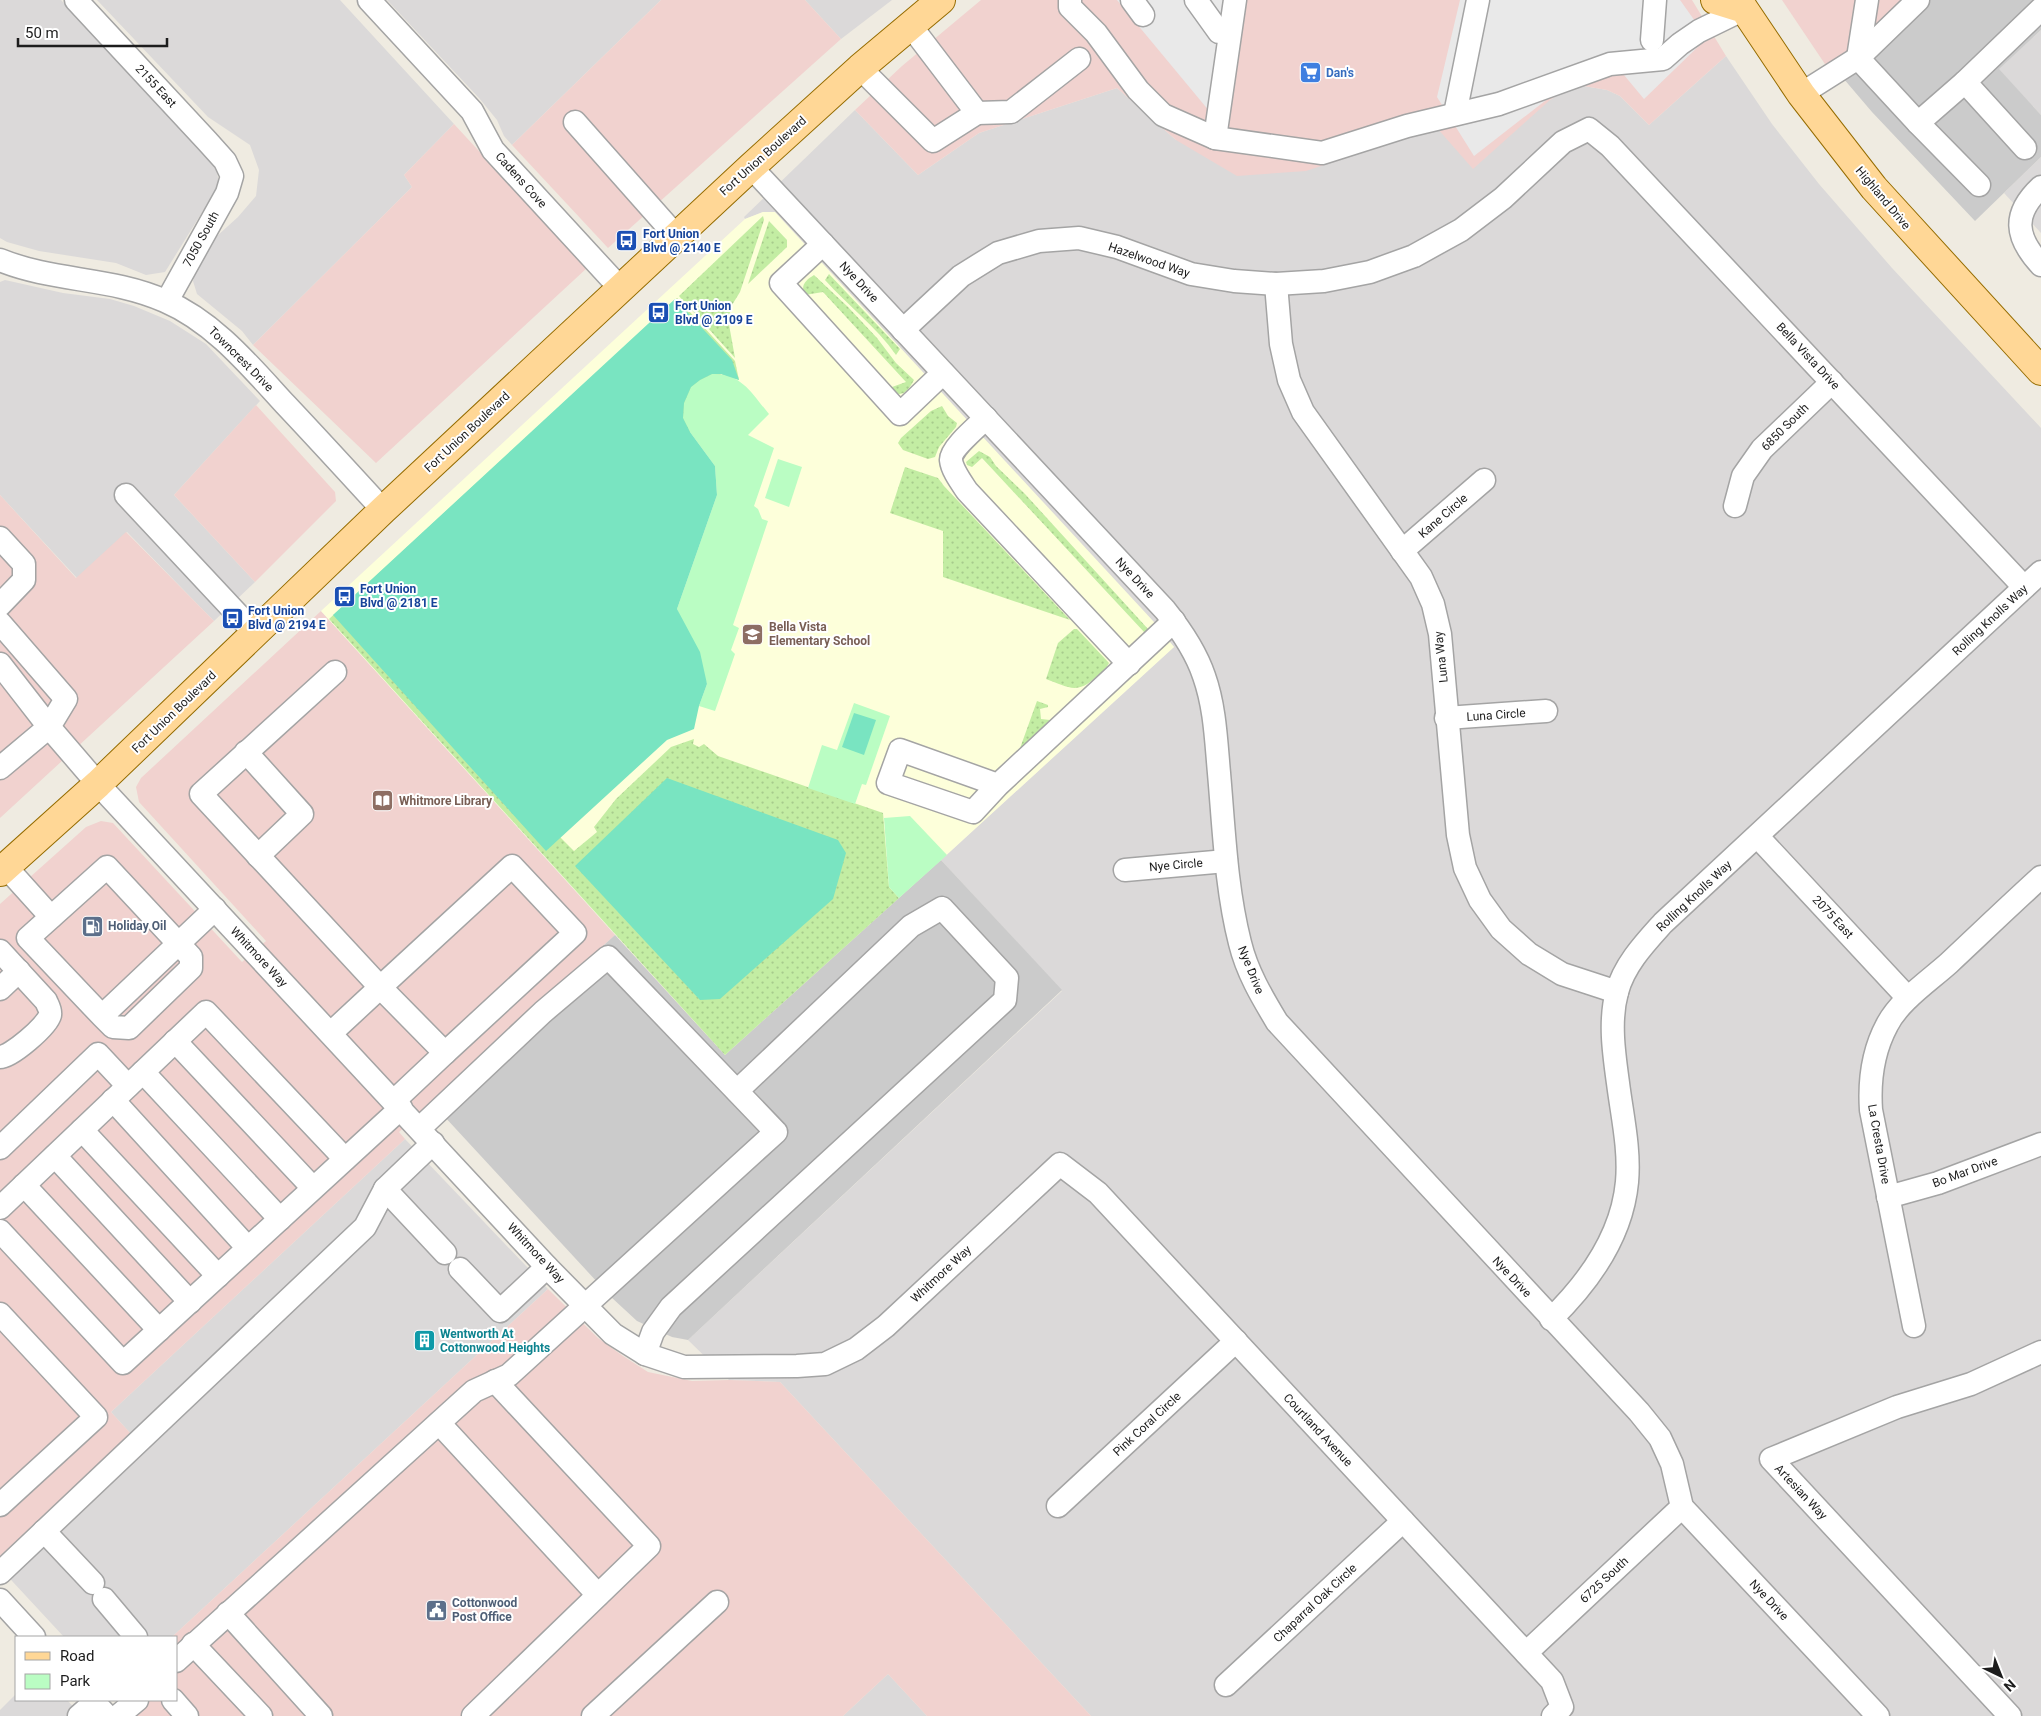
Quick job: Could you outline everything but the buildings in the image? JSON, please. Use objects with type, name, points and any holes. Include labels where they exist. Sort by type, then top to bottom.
[{"type":"main road","name":"Fort Union Boulevard","points":[[3,870],[98,784],[383,510],[676,236],[860,68],[941,0]]},
{"type":"main road","points":[[1715,0],[1745,4]]},
{"type":"main road","name":"Highland Drive","points":[[1745,4],[1800,94],[1836,142],[1912,232],[2041,371]]},
{"type":"street","name":"2155 East","points":[[76,0],[225,161],[232,176]]},
{"type":"street","name":"Cadens Cove","points":[[369,0],[472,110],[493,150],[620,288]]},
{"type":"street","points":[[1070,0],[1070,7],[1096,33],[1138,90],[1163,115],[1215,138],[1322,152],[1407,126],[1499,104],[1610,64],[1663,59],[1680,44],[1745,4]]},
{"type":"street","points":[[1196,0],[1219,32]]},
{"type":"street","points":[[1215,138],[1235,0]]},
{"type":"street","points":[[1455,114],[1478,0]]},
{"type":"street","points":[[1642,0],[1644,3],[1647,32],[1654,0]]},
{"type":"street","points":[[1858,58],[1867,0]]},
{"type":"street","points":[[1800,94],[1858,58],[1918,0]]},
{"type":"street","points":[[1918,124],[2041,9]]},
{"type":"street","points":[[910,25],[977,113]]},
{"type":"street","points":[[1858,58],[1918,124],[1979,185]]},
{"type":"street","points":[[860,68],[933,141],[977,113],[1011,112],[1078,59]]},
{"type":"street","points":[[1965,82],[2024,148]]},
{"type":"street","points":[[575,122],[676,236]]},
{"type":"street","name":"Hazelwood Way","points":[[903,330],[969,272],[998,252],[1039,241],[1079,238],[1118,247],[1191,274],[1234,281],[1276,284],[1324,281],[1370,272],[1414,256],[1461,230],[1503,198],[1563,142],[1589,128]]},
{"type":"street","name":"Bella Vista Drive","points":[[1589,128],[1610,146],[2024,587]]},
{"type":"street","name":"Nye Drive","points":[[751,167],[1174,621],[1188,642],[1204,675],[1214,716],[1226,861],[1240,945],[1255,986],[1277,1022],[1639,1412],[1660,1438],[1672,1464],[1682,1507],[1878,1716]]},
{"type":"street","name":"7050 South","points":[[167,301],[227,193],[232,176]]},
{"type":"street","points":[[2041,187],[2023,207],[2019,225],[2029,252],[2041,265]]},
{"type":"street","points":[[823,244],[781,283],[900,414],[943,373]]},
{"type":"street","name":"Towncrest Drive","points":[[0,260],[18,267],[54,275],[128,287],[167,301],[199,319],[228,344],[383,510]]},
{"type":"street","name":"Luna Way","points":[[1276,284],[1281,344],[1289,380],[1303,412],[1421,578],[1433,604],[1440,634],[1446,718],[1458,835],[1465,868],[1480,900],[1501,929],[1529,954],[1562,974],[1617,992]]},
{"type":"street","name":"6850 South","points":[[1735,506],[1743,476],[1762,449],[1832,382]]},
{"type":"street","points":[[986,418],[960,444],[952,455],[952,463],[960,481],[1129,664]]},
{"type":"street","name":"Kane Circle","points":[[1402,551],[1484,480]]},
{"type":"street","points":[[126,495],[255,633]]},
{"type":"street","points":[[0,606],[24,580],[24,564],[1,540]]},
{"type":"street","name":"Rolling Knolls Way","points":[[1551,1318],[1586,1281],[1606,1251],[1620,1218],[1627,1182],[1626,1147],[1613,1016],[1617,992],[1628,967],[1644,944],[1663,923],[1758,837],[2041,572]]},
{"type":"street","points":[[998,785],[1174,621]]},
{"type":"street","points":[[0,623],[66,699],[55,718],[0,768]]},
{"type":"street","points":[[0,645],[55,718]]},
{"type":"street","points":[[0,664],[55,718]]},
{"type":"street","points":[[335,672],[201,794],[380,987],[446,1053]]},
{"type":"street","name":"Luna Circle","points":[[1446,718],[1546,711]]},
{"type":"street","name":"Whitmore Way","points":[[55,718],[98,784],[548,1267],[613,1334],[645,1354],[684,1367],[712,1368],[825,1364],[856,1349],[886,1326],[1060,1164]]},
{"type":"street","points":[[246,752],[302,814],[258,856]]},
{"type":"street","name":"2075 East","points":[[1758,837],[1908,998]]},
{"type":"street","name":"Nye Circle","points":[[1125,870],[1226,861]]},
{"type":"street","points":[[0,1231],[123,1363],[344,1160],[446,1053],[575,934],[512,866],[330,1033]]},
{"type":"street","points":[[178,943],[107,867],[28,938],[102,1016],[215,909]]},
{"type":"street","points":[[3,870],[51,917]]},
{"type":"street","name":"La Cresta Drive","points":[[1914,1326],[1871,1110],[1870,1090],[1878,1044],[1888,1023],[1908,998],[2041,877]]},
{"type":"street","points":[[645,1354],[653,1332],[672,1306],[1005,1000],[1007,978],[942,908],[911,926],[737,1091]]},
{"type":"street","points":[[0,951],[46,1001],[50,1009],[50,1017],[45,1024],[15,1051],[6,1057],[0,1057]]},
{"type":"street","points":[[0,1573],[365,1228],[385,1189],[427,1136],[543,1012],[608,957],[776,1132],[509,1374],[474,1391],[178,1659]]},
{"type":"street","points":[[0,989],[19,972]]},
{"type":"street","points":[[0,1208],[206,1012],[344,1160]]},
{"type":"street","points":[[175,1041],[313,1188]]},
{"type":"street","points":[[0,1148],[98,1054],[128,1086],[280,1218]]},
{"type":"street","points":[[128,1086],[248,1248]]},
{"type":"street","points":[[82,1130],[218,1276]]},
{"type":"street","name":"Bo Mar Drive","points":[[1888,1197],[1938,1184],[2041,1144]]},
{"type":"street","points":[[55,1156],[190,1302]]},
{"type":"street","name":"Courtland Avenue","points":[[1060,1164],[1098,1193],[1552,1681],[1558,1712]]},
{"type":"street","points":[[24,1185],[159,1330]]},
{"type":"street","points":[[385,1189],[500,1312],[548,1267]]},
{"type":"street","points":[[0,1314],[96,1417],[1,1503]]},
{"type":"street","name":"Pink Coral Circle","points":[[1058,1506],[1236,1341]]},
{"type":"street","name":"Artesian Way","points":[[2010,1716],[1771,1459],[1897,1407],[1970,1384],[2041,1352]]},
{"type":"street","points":[[473,1716],[649,1546],[495,1381]]},
{"type":"street","points":[[439,1423],[598,1596]]},
{"type":"street","name":"6725 South","points":[[1526,1653],[1682,1507]]},
{"type":"street","name":"Chaparral Oak Circle","points":[[1226,1685],[1403,1521]]},
{"type":"street","points":[[44,1531],[99,1591],[135,1636]]},
{"type":"street","points":[[0,1600],[33,1636]]},
{"type":"street","points":[[593,1716],[717,1602]]},
{"type":"street","points":[[228,1613],[321,1716]]},
{"type":"street","points":[[193,1644],[261,1716]]},
{"type":"street","points":[[118,1716],[135,1701]]},
{"type":"street","points":[[174,1701],[187,1716]]},
{"type":"shaded area","points":[[0,0],[61,0],[207,156],[217,171],[219,185],[165,272],[146,275],[116,263],[39,251],[7,242],[0,238]]},
{"type":"shaded area","points":[[97,0],[340,0],[454,124],[404,175],[412,187],[253,345],[242,331],[197,294],[193,281],[198,263],[217,236],[238,217],[256,196],[259,170],[250,145],[208,117]]},
{"type":"shaded area","points":[[387,0],[661,0],[512,145],[504,136],[497,120],[479,98]]},
{"type":"shaded area","points":[[661,0],[805,0],[841,39],[608,248],[512,145]]},
{"type":"shaded area","points":[[805,0],[892,0],[841,39]]},
{"type":"shaded area","points":[[981,0],[1692,0],[1726,56],[1649,125],[1620,96],[1607,90],[1584,86],[1565,90],[1550,100],[1473,169],[1437,128],[1306,171],[1237,176],[1176,140],[1117,88],[979,133],[918,175],[855,110],[902,66]]},
{"type":"shaded area","points":[[1117,0],[1232,0],[1210,112]]},
{"type":"shaded area","points":[[1460,0],[1680,0],[1707,38],[1644,99],[1624,75],[1577,76],[1474,156],[1437,97]]},
{"type":"shaded area","points":[[1782,0],[1927,0],[1837,82]]},
{"type":"shaded area","points":[[1925,0],[2041,0],[2041,30],[1999,69],[2041,115],[2041,157],[1975,221],[1872,112],[1843,78]]},
{"type":"shaded area","points":[[2041,30],[2041,115],[1998,69]]},
{"type":"shaded area","points":[[1726,56],[1772,124],[1819,184],[1892,268],[2041,428],[2041,1716],[1091,1716],[780,1382],[729,1380],[688,1340],[1062,991],[941,860],[1174,647],[763,212],[745,219],[744,217],[855,110],[918,175],[979,133],[1117,88],[1176,140],[1437,128],[1550,100],[1565,90],[1584,86],[1607,90],[1620,96],[1649,125]]},
{"type":"shaded area","points":[[454,124],[587,268],[376,463],[253,345],[412,187],[404,175]]},
{"type":"shaded area","points":[[2041,157],[2041,233],[2004,193]]},
{"type":"shaded area","name":"Bella Vista Elementary School","points":[[763,212],[775,212],[1154,622],[1174,647],[725,1055],[321,611],[745,219]]},
{"type":"shaded area","points":[[5,280],[63,293],[110,299],[134,306],[170,321],[206,344],[260,401],[174,495],[255,582],[214,621],[127,532],[77,578],[0,495],[0,282]]},
{"type":"shaded area","points":[[256,405],[335,492],[336,501],[255,582],[174,495]]},
{"type":"shaded area","points":[[0,495],[76,578],[126,532],[214,621],[0,818]]},
{"type":"shaded area","points":[[321,611],[615,935],[399,1132],[405,1139],[111,1412],[131,1434],[0,1556],[0,904],[86,827],[101,821],[113,823],[242,962],[266,941],[139,802],[136,787],[141,778]]},
{"type":"shaded area","points":[[941,860],[1062,990],[688,1340],[672,1337],[637,1321],[611,1297],[431,1102],[615,935],[725,1055]]},
{"type":"shaded area","points":[[405,1139],[548,1289],[173,1636],[63,1636],[0,1568],[0,1556],[131,1434],[111,1412]]},
{"type":"shaded area","points":[[548,1289],[598,1338],[648,1372],[692,1381],[780,1382],[1091,1716],[927,1716],[888,1674],[843,1716],[136,1716],[123,1701],[178,1701],[178,1636],[173,1636]]},
{"type":"shaded area","points":[[888,1674],[927,1716],[843,1716]]},
{"type":"shaded area","points":[[15,1695],[15,1701],[68,1701],[82,1716],[0,1716],[0,1710]]},
{"type":"green space","points":[[763,216],[764,220],[740,292],[732,305],[728,319],[735,358],[679,296]]},
{"type":"green space","points":[[769,221],[787,240],[787,247],[748,284]]},
{"type":"green space","points":[[829,274],[900,349],[896,355],[871,325],[825,280]]},
{"type":"green space","points":[[814,275],[848,307],[877,338],[896,363],[914,380],[905,392],[899,394],[892,391],[892,387],[906,382],[823,292],[805,295],[803,288],[805,283]]},
{"type":"green space","points":[[677,298],[735,361],[739,380],[721,374],[690,432],[664,740],[560,837],[574,851],[597,832],[594,827],[616,799],[671,747],[694,739],[693,744],[699,747],[704,744],[718,756],[883,813],[889,887],[899,898],[725,1055],[329,619]]},
{"type":"green space","points":[[675,299],[732,360],[739,380],[721,374],[712,374],[691,387],[684,403],[683,418],[690,432],[715,466],[717,495],[677,609],[700,652],[707,684],[699,706],[694,729],[667,740],[546,851],[333,615]]},
{"type":"green space","points":[[712,374],[731,377],[739,381],[751,392],[769,414],[748,435],[774,448],[754,506],[758,509],[762,519],[768,521],[733,625],[739,628],[731,650],[735,654],[715,711],[699,706],[707,684],[677,609],[717,495],[715,466],[690,432],[683,418],[684,403],[691,387]]},
{"type":"green space","points":[[942,406],[948,416],[957,423],[956,427],[939,447],[935,457],[928,459],[903,450],[898,443],[901,438],[931,411]]},
{"type":"green space","points":[[979,451],[990,457],[996,466],[1025,494],[1148,629],[1145,633],[982,458],[972,467],[967,465],[966,462]]},
{"type":"green space","points":[[778,459],[802,467],[789,507],[765,498]]},
{"type":"green space","points":[[905,467],[938,478],[1070,620],[943,577],[943,531],[890,513]]},
{"type":"green space","points":[[1074,629],[1077,629],[1109,663],[1104,671],[1089,683],[1078,688],[1066,687],[1046,679],[1058,643]]},
{"type":"green space","points":[[1037,701],[1048,705],[1048,707],[1040,709],[1041,719],[1050,720],[1019,751]]},
{"type":"green space","points":[[854,703],[890,716],[866,785],[862,784],[855,804],[808,788],[822,745],[837,750]]},
{"type":"green space","points":[[854,713],[876,720],[864,755],[842,747]]},
{"type":"green space","points":[[667,778],[838,840],[846,853],[833,899],[720,999],[700,1000],[575,866]]},
{"type":"green space","points":[[910,816],[947,855],[899,898],[889,887],[884,818]]},
{"type":"place","name":"Dan's","points":[[1310,73]]},
{"type":"place","name":"Fort Union Blvd @ 2140 E","points":[[627,241]]},
{"type":"place","name":"Fort Union Blvd @ 2109 E","points":[[659,313]]},
{"type":"place","name":"Fort Union Blvd @ 2181 E","points":[[344,596]]},
{"type":"place","name":"Fort Union Blvd @ 2194 E","points":[[232,618]]},
{"type":"place","name":"Bella Vista Elementary School","points":[[753,634]]},
{"type":"place","name":"Whitmore Library","points":[[383,801]]},
{"type":"place","name":"Holiday Oil","points":[[92,926]]},
{"type":"place","name":"Wentworth At Cottonwood Heights","points":[[424,1341]]},
{"type":"place","name":"Cottonwood Post Office","points":[[436,1610]]}]
